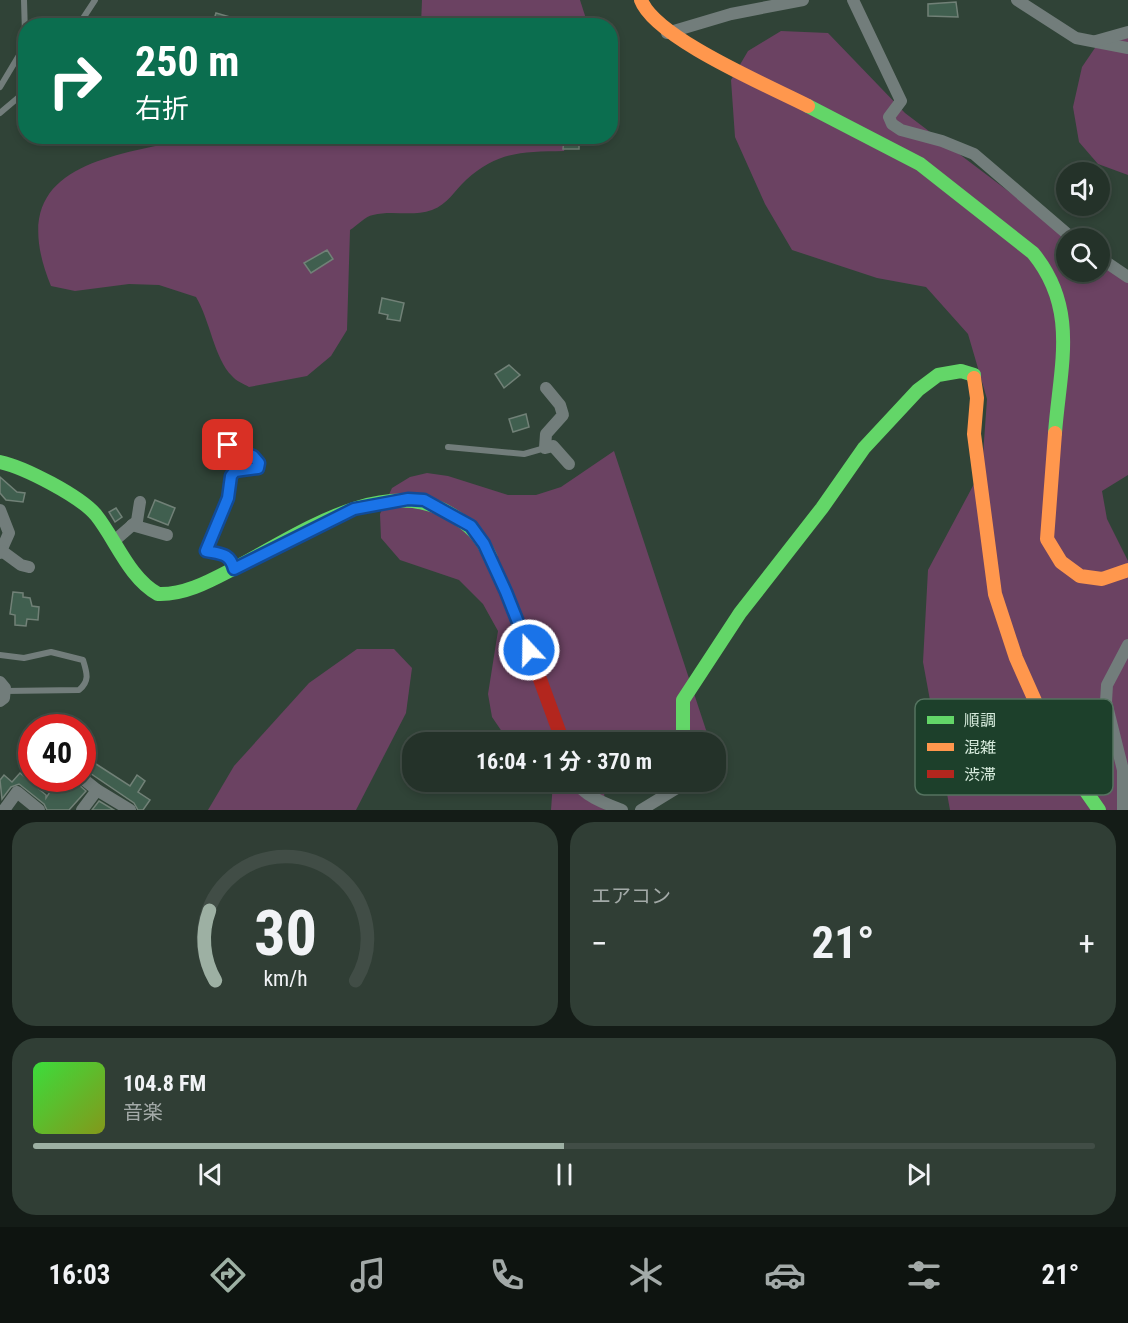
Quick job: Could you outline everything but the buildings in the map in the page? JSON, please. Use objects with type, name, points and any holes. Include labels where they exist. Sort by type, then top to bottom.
[{"type":"street","points":[[641,0],[643,8],[667,33],[920,164],[1034,253],[1048,270],[1058,290],[1064,320],[1047,539],[1056,560],[1078,576],[1115,577],[1128,570]]},
{"type":"street","points":[[667,33],[731,15],[803,0]]},
{"type":"street","points":[[853,0],[901,101],[889,117],[892,124],[901,130],[942,141],[974,154],[1060,228]]},
{"type":"street","points":[[1017,0],[1076,38],[1089,43],[1128,48]]},
{"type":"street","points":[[1089,43],[1128,32]]},
{"type":"street","points":[[1110,265],[1128,277]]},
{"type":"street","points":[[683,732],[683,700],[740,613],[822,508],[864,448],[918,390],[938,375],[961,371],[974,375],[977,398],[974,434],[995,594],[1016,658],[1034,699]]},
{"type":"street","points":[[546,388],[560,405],[563,415],[546,434],[545,448],[553,446],[569,464]]},
{"type":"street","points":[[0,462],[5,461],[27,471],[93,511],[144,584],[156,593],[180,590],[213,580],[338,516],[368,505],[408,499],[424,500],[442,508],[471,526],[484,544],[506,592],[559,732]]},
{"type":"street","points":[[114,541],[137,521],[140,502]]},
{"type":"street","points":[[0,510],[9,534],[1,552],[21,565],[29,567]]},
{"type":"street","points":[[132,525],[167,535]]},
{"type":"street","points":[[1107,699],[1107,685],[1128,645]]},
{"type":"street","points":[[1113,728],[1123,770],[1123,810]]},
{"type":"street","points":[[82,810],[97,790],[130,810]]},
{"type":"street","points":[[4,810],[17,792],[39,810]]},
{"type":"street","points":[[587,792],[622,810]]},
{"type":"street","points":[[641,810],[670,792]]},
{"type":"street","points":[[1089,795],[1099,810]]},
{"type":"lane","points":[[24,0],[25,18]]},
{"type":"lane","points":[[83,18],[95,0]]},
{"type":"lane","points":[[0,87],[18,57]]},
{"type":"lane","points":[[0,113],[18,98]]},
{"type":"lane","points":[[228,445],[253,456],[259,463],[258,468],[254,470],[235,471],[231,476],[228,498],[206,551],[232,558],[234,569]]},
{"type":"lane","points":[[448,447],[524,454],[545,448]]},
{"type":"lane","points":[[0,655],[24,658],[51,652],[83,660],[88,675],[85,685],[79,690],[2,691]]},
{"type":"shaded area","points":[[422,0],[580,0],[586,18],[421,18]]},
{"type":"shaded area","points":[[781,31],[828,33],[905,113],[1057,228],[1056,282],[1110,282],[1110,264],[1128,276],[1128,475],[1102,491],[1107,519],[1128,561],[1128,810],[950,810],[947,795],[1113,795],[1113,699],[930,699],[923,662],[928,570],[982,469],[987,399],[968,334],[926,287],[877,278],[792,250],[765,204],[735,137],[731,80],[748,51]]},
{"type":"shaded area","points":[[1128,35],[1128,175],[1110,168],[1110,162],[1096,162],[1079,142],[1073,107],[1082,67],[1099,42]]},
{"type":"shaded area","points":[[164,144],[566,144],[564,151],[523,153],[489,163],[466,180],[451,197],[432,210],[417,213],[387,213],[364,219],[350,230],[347,330],[331,356],[307,376],[249,387],[232,376],[226,368],[216,349],[196,297],[159,285],[129,284],[75,291],[51,286],[39,245],[40,213],[53,190],[73,172],[100,160]]},
{"type":"shaded area","points":[[614,451],[707,732],[502,732],[492,717],[488,694],[498,631],[483,604],[459,580],[400,560],[381,538],[380,514],[392,488],[410,477],[427,473],[448,476],[508,495],[536,495],[561,487]]},
{"type":"shaded area","points":[[357,649],[394,649],[412,668],[406,713],[356,810],[208,810],[234,766],[309,683]]},
{"type":"shaded area","points":[[552,792],[604,792],[605,810],[551,810]]},
{"type":"traffic: fast","points":[[808,106],[920,164],[1033,253],[1057,295],[1061,317],[1062,361],[1055,433]]},
{"type":"traffic: fast","points":[[683,732],[683,700],[740,613],[822,508],[864,448],[918,390],[938,375],[961,371],[974,375],[974,378]]},
{"type":"traffic: fast","points":[[0,462],[51,483],[88,507],[103,525],[131,569],[158,594],[186,590],[205,583],[337,515],[366,505],[395,501],[423,503],[449,513],[474,532],[491,558]]},
{"type":"traffic: fast","points":[[1089,795],[1099,810]]},
{"type":"traffic: slow","points":[[641,0],[651,15],[690,45],[742,74],[808,106]]},
{"type":"traffic: slow","points":[[974,378],[977,398],[974,434],[995,594],[1016,658],[1034,699]]},
{"type":"traffic: slow","points":[[1055,433],[1047,539],[1061,562],[1080,576],[1102,579],[1128,570]]},
{"type":"traffic: jam","points":[[491,558],[523,633],[559,732]]},
{"type":"route","points":[[228,445],[253,456],[259,463],[258,468],[235,471],[231,476],[228,498],[212,531],[206,551],[232,558],[234,569],[354,509],[408,499],[424,500],[471,526],[484,544],[529,650]]}]
